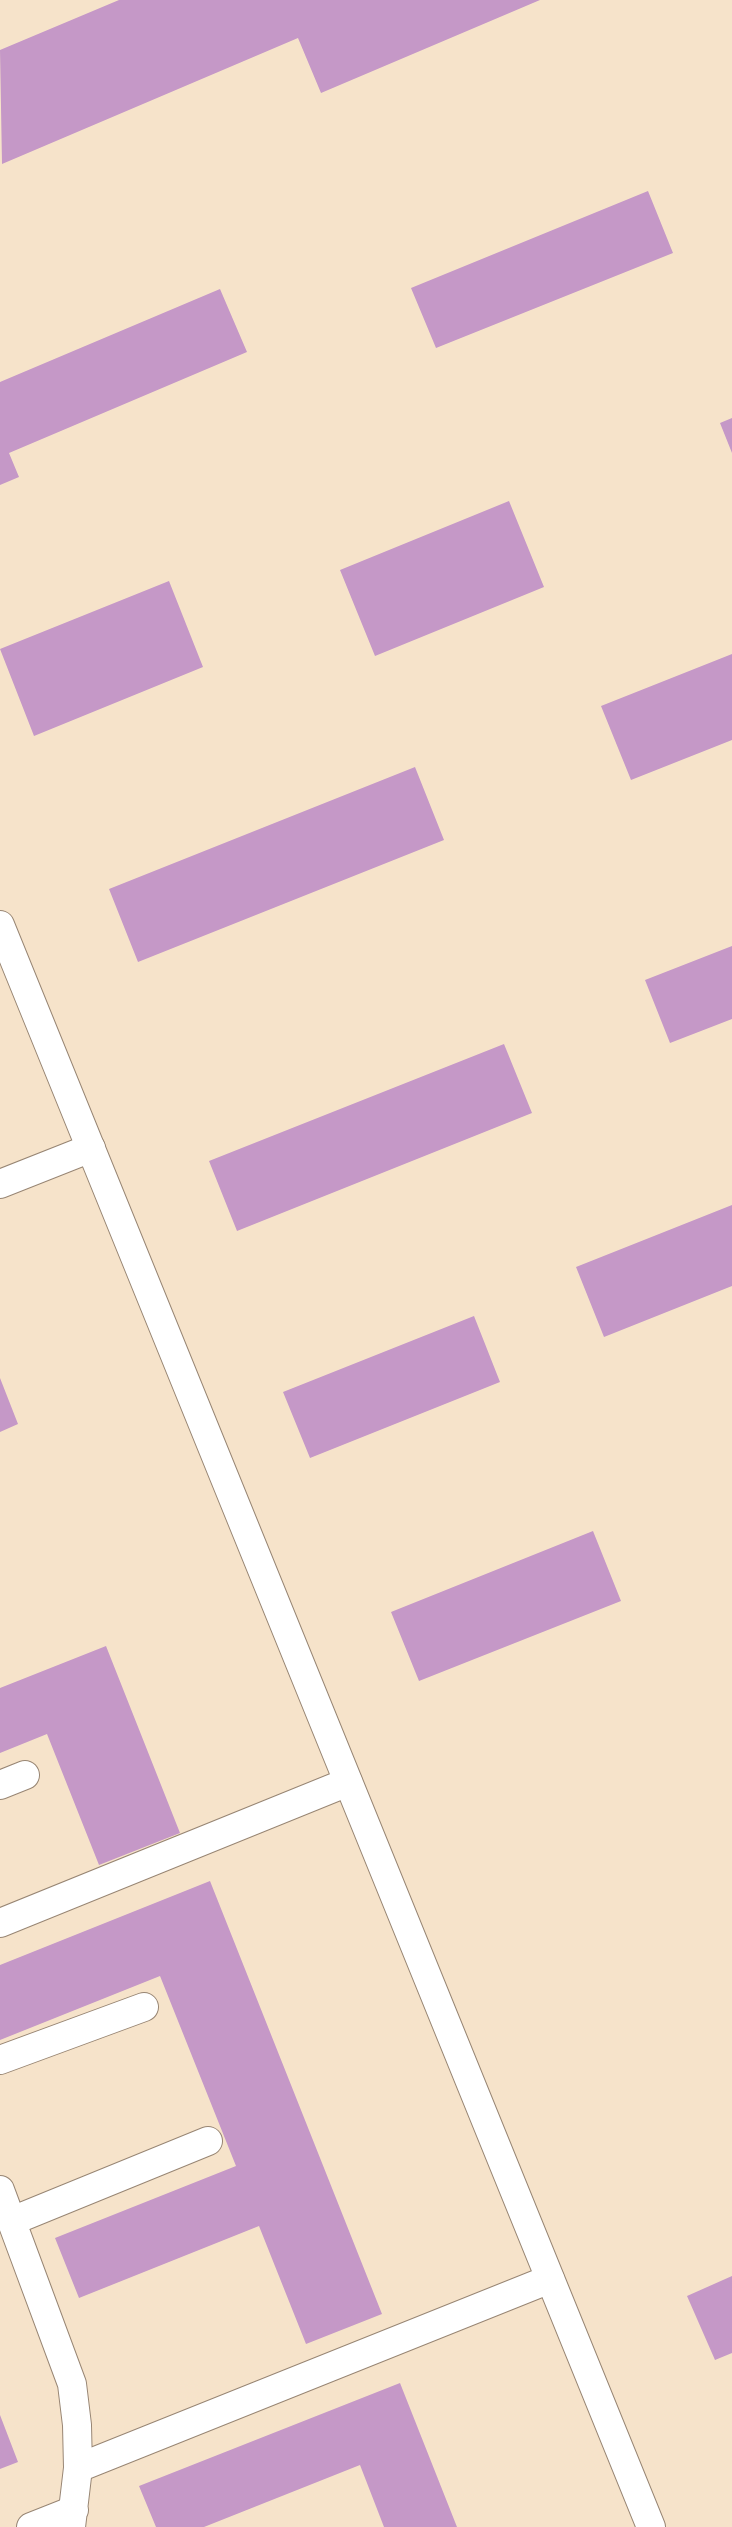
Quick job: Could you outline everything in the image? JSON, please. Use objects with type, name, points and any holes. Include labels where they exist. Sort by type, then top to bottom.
[{"type":"street","points":[[0,926],[651,2527]]},
{"type":"street","points":[[0,1184],[91,1148]]},
{"type":"street","points":[[0,1785],[25,1774]]},
{"type":"street","points":[[0,1923],[348,1782]]},
{"type":"street","points":[[0,2060],[144,2008]]},
{"type":"street","points":[[12,2221],[208,2141]]},
{"type":"street","points":[[0,2190],[72,2384],[77,2425],[78,2468],[73,2518],[31,2527]]},
{"type":"street","points":[[78,2468],[550,2279]]},
{"type":"building","points":[[119,0],[540,0],[321,93],[298,38],[2,164],[0,50]]},
{"type":"building","points":[[648,191],[673,253],[436,348],[411,288]]},
{"type":"building","points":[[220,289],[247,352],[9,453],[19,477],[0,485],[0,382]]},
{"type":"building","points":[[732,418],[732,453],[720,423]]},
{"type":"building","points":[[509,501],[544,587],[375,656],[340,570]]},
{"type":"building","points":[[169,581],[203,667],[34,736],[0,649]]},
{"type":"building","points":[[732,654],[732,740],[631,780],[601,706]]},
{"type":"building","points":[[415,767],[444,840],[138,962],[109,889]]},
{"type":"building","points":[[732,946],[732,1019],[670,1043],[645,980]]},
{"type":"building","points":[[504,1044],[532,1113],[237,1231],[209,1161]]},
{"type":"building","points":[[732,1205],[732,1286],[604,1337],[576,1267]]},
{"type":"building","points":[[474,1316],[500,1382],[310,1458],[283,1392]]},
{"type":"building","points":[[0,1378],[18,1424],[0,1432]]},
{"type":"building","points":[[593,1531],[621,1601],[419,1681],[391,1612]]},
{"type":"building","points":[[106,1646],[180,1833],[99,1865],[47,1734],[0,1753],[0,1688]]},
{"type":"building","points":[[210,1881],[382,2314],[306,2344],[259,2226],[79,2298],[55,2238],[236,2166],[160,1976],[0,2040],[0,1965]]},
{"type":"building","points":[[732,2276],[732,2353],[715,2360],[687,2296]]},
{"type":"building","points":[[400,2383],[457,2527],[384,2527],[360,2465],[204,2527],[156,2527],[139,2486]]},
{"type":"building","points":[[0,2415],[18,2462],[0,2469]]}]
